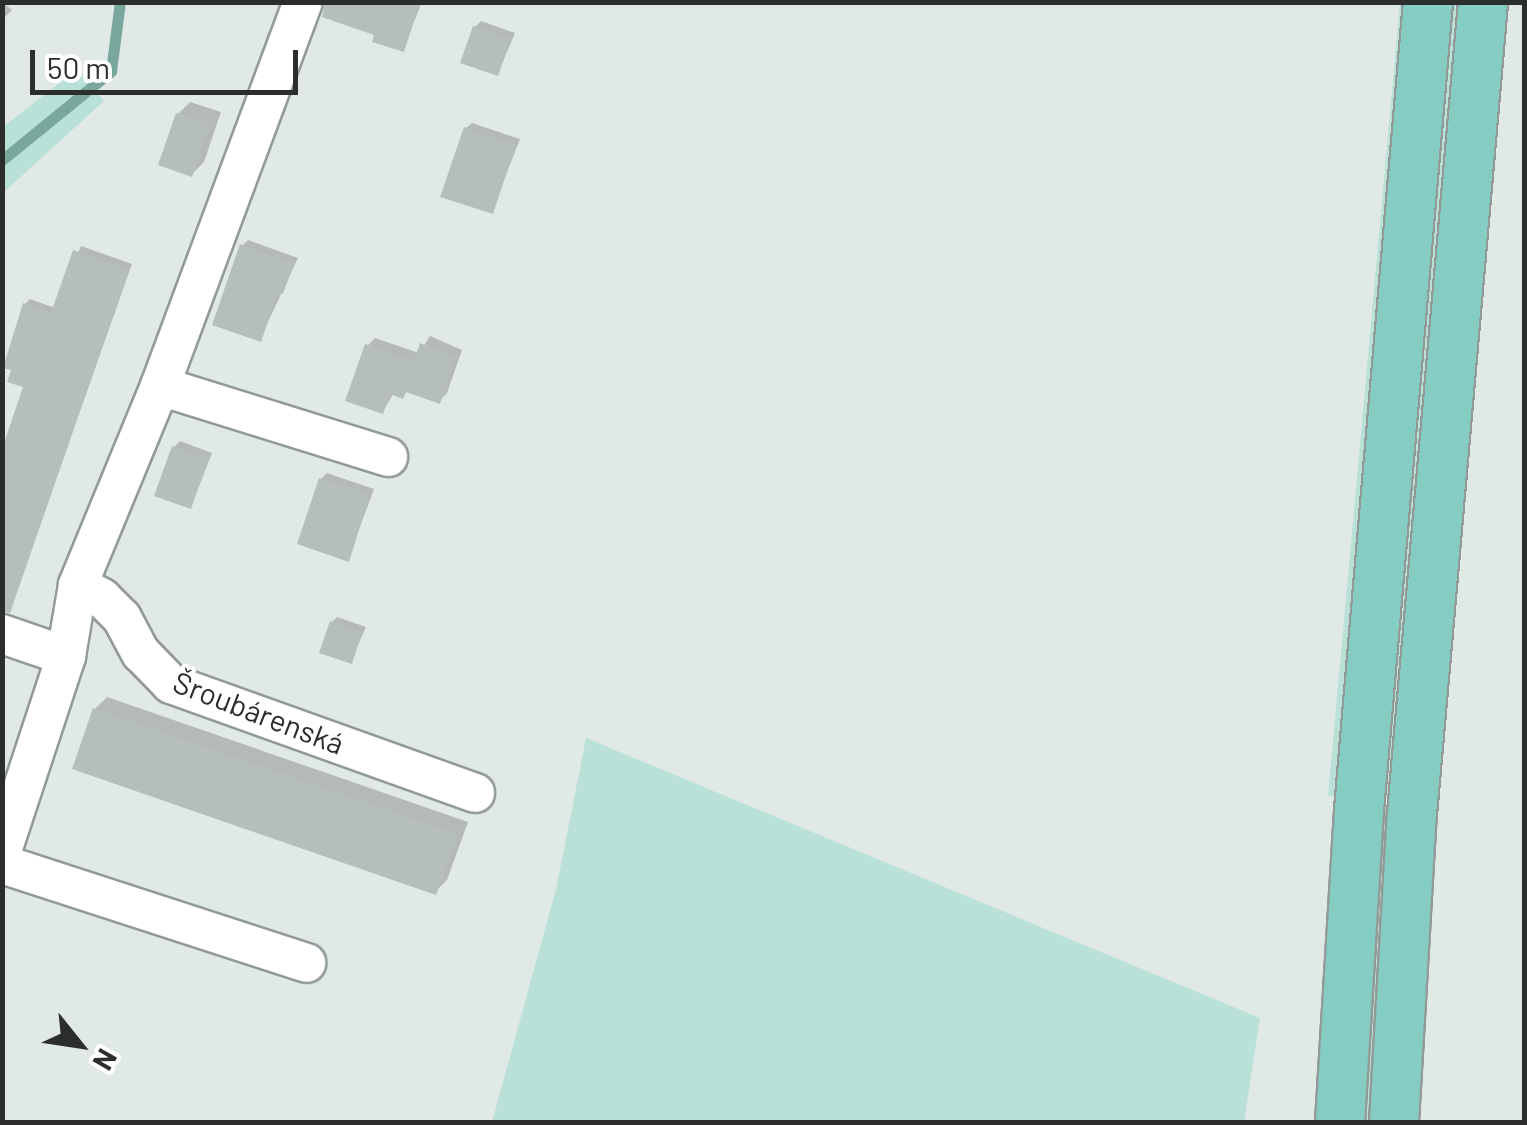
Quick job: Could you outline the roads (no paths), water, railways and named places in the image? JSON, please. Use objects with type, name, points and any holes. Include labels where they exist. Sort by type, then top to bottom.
[{"type":"main road","points":[[1340,1122],[1359,810],[1428,2]]},
{"type":"main road","points":[[1394,1122],[1412,814],[1483,2]]},
{"type":"street","points":[[2,851],[66,656],[78,585],[160,386],[303,2]]},
{"type":"street","points":[[160,386],[388,457]]},
{"type":"street","name":"Šroubárenská","points":[[78,585],[102,598],[122,618],[141,653],[172,684],[476,792]]},
{"type":"street","points":[[2,634],[66,656]]},
{"type":"street","points":[[2,864],[306,964]]},
{"type":"waterway","points":[[2,160],[111,71],[120,2]]}]
